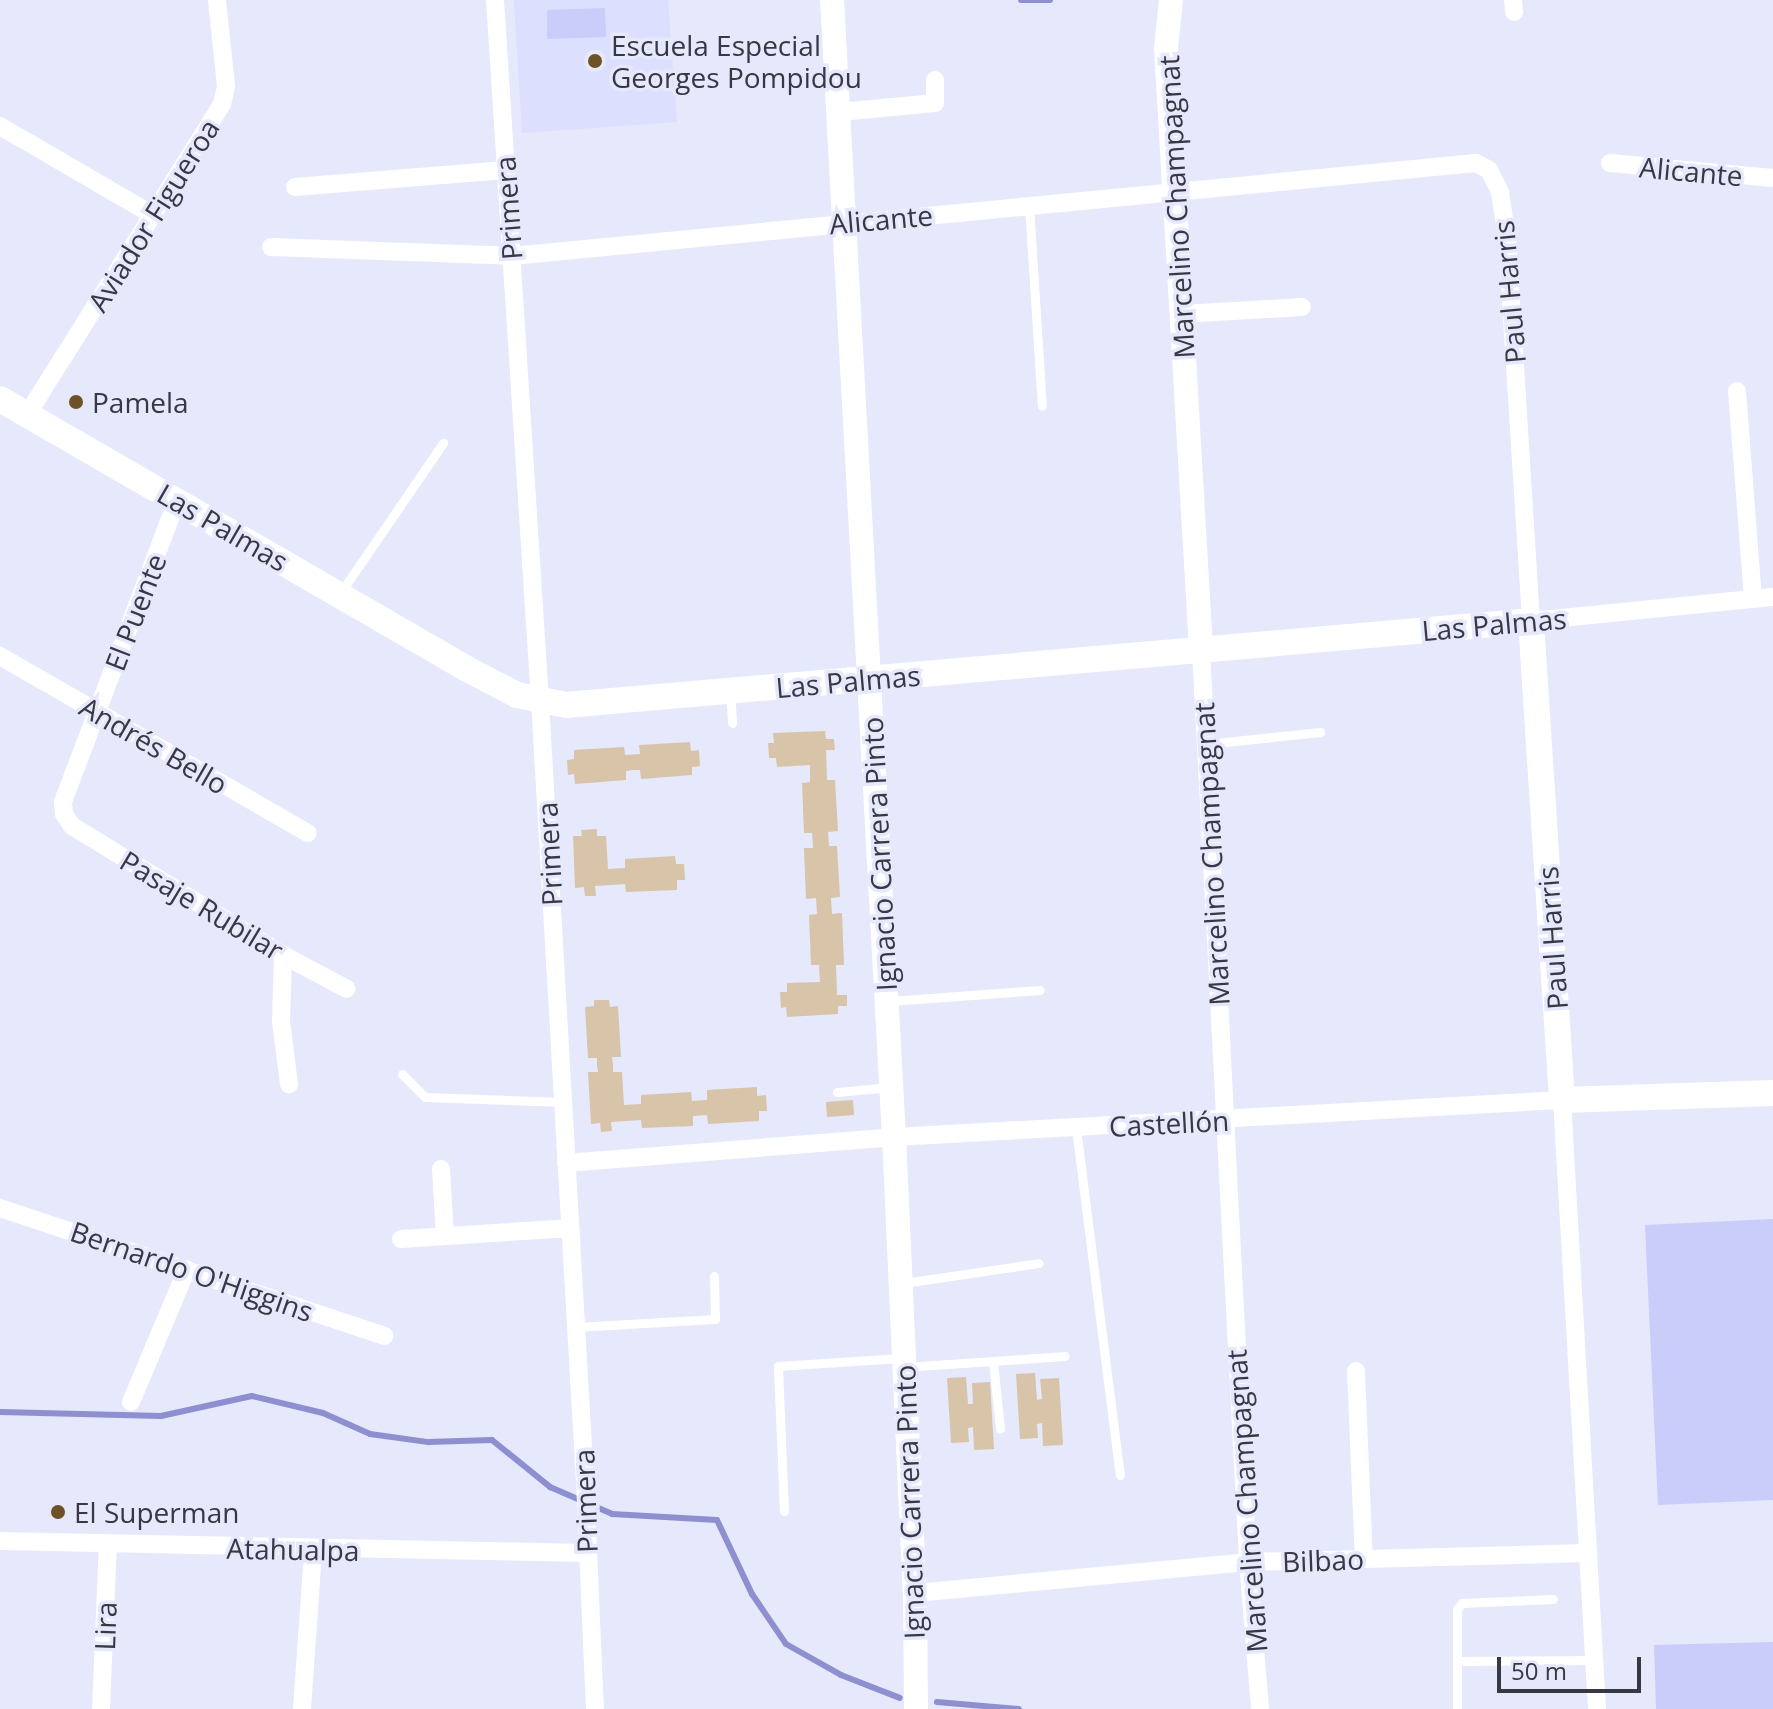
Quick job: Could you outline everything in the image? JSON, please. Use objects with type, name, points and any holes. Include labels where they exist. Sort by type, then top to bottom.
[{"type":"main road","name":"Las Palmas","points":[[0,399],[467,669],[517,695],[566,705],[1531,621]]},
{"type":"main road","name":"Paul Harris","points":[[1531,621],[1562,1100]]},
{"type":"main road","name":"Castellón","points":[[1562,1100],[1773,1093]]},
{"type":"street","name":"Aviador Figueroa","points":[[27,415],[226,95],[217,0]]},
{"type":"street","name":"Primera","points":[[495,0],[540,701],[585,1481],[595,1709]]},
{"type":"street","name":"Ignacio Carrera Pinto","points":[[832,0],[847,222],[894,1137],[915,1593],[916,1709]]},
{"type":"street","name":"Marcelino Champagnat","points":[[1171,0],[1166,48],[1248,1562],[1260,1709]]},
{"type":"street","points":[[840,112],[935,103],[935,80]]},
{"type":"street","points":[[0,126],[153,215]]},
{"type":"street","name":"Alicante","points":[[271,247],[512,256],[1476,163],[1489,170]]},
{"type":"street","name":"Alicante","points":[[1610,163],[1773,178]]},
{"type":"street","points":[[295,187],[505,170]]},
{"type":"street","name":"Paul Harris","points":[[1489,170],[1500,192],[1507,239],[1531,621]]},
{"type":"street","points":[[1182,314],[1302,307]]},
{"type":"street","points":[[1737,391],[1753,598]]},
{"type":"street","name":"El Puente","points":[[64,814],[63,802],[177,500]]},
{"type":"street","name":"Las Palmas","points":[[1531,621],[1773,597]]},
{"type":"street","name":"Andrés Bello","points":[[0,656],[308,833]]},
{"type":"street","name":"Pasaje Rubilar","points":[[64,814],[72,826],[283,955],[347,989]]},
{"type":"street","points":[[283,955],[281,1021],[289,1084]]},
{"type":"street","name":"Paul Harris","points":[[1562,1100],[1597,1709]]},
{"type":"street","name":"Castellón","points":[[566,1163],[894,1137],[1562,1100]]},
{"type":"street","points":[[441,1169],[445,1236]]},
{"type":"street","name":"Bernardo O'Higgins","points":[[0,1208],[384,1336]]},
{"type":"street","points":[[401,1239],[569,1228]]},
{"type":"street","points":[[131,1402],[187,1269]]},
{"type":"street","points":[[1356,1371],[1364,1559]]},
{"type":"street","name":"Atahualpa","points":[[0,1541],[313,1550],[586,1553]]},
{"type":"street","name":"Lira","points":[[101,1709],[108,1544]]},
{"type":"street","points":[[302,1709],[313,1550]]},
{"type":"street","name":"Bilbao","points":[[915,1593],[1248,1562],[1588,1553]]},
{"type":"lane","points":[[1029,206],[1042,406]]},
{"type":"lane","points":[[339,594],[443,443]]},
{"type":"lane","points":[[730,692],[732,723]]},
{"type":"lane","points":[[1206,744],[1320,732]]},
{"type":"lane","points":[[886,1001],[1040,990]]},
{"type":"lane","points":[[402,1074],[425,1097],[563,1102]]},
{"type":"lane","points":[[837,1092],[891,1087]]},
{"type":"lane","points":[[1076,1128],[1120,1475]]},
{"type":"lane","points":[[900,1284],[1039,1263]]},
{"type":"lane","points":[[575,1327],[715,1319],[714,1276]]},
{"type":"lane","points":[[784,1511],[778,1366],[993,1361],[1065,1356]]},
{"type":"lane","points":[[993,1361],[1000,1429]]},
{"type":"lane","points":[[1457,1709],[1457,1609],[1462,1603],[1553,1599]]},
{"type":"lane","points":[[1458,1661],[1594,1660]]},
{"type":"shaded area","name":"Escuela Especial Georges Pompidou","points":[[514,0],[668,0],[677,122],[522,133]]},
{"type":"shaded area","points":[[605,8],[606,37],[547,39],[547,10]]},
{"type":"shaded area","points":[[1773,1219],[1773,1500],[1658,1505],[1645,1225]]},
{"type":"shaded area","points":[[1773,1642],[1773,1709],[1656,1709],[1654,1645]]},
{"type":"building","points":[[825,731],[826,739],[834,739],[835,750],[826,750],[827,780],[835,780],[838,831],[828,832],[829,846],[837,846],[840,897],[831,898],[832,914],[842,913],[844,965],[836,965],[837,995],[847,995],[847,1006],[838,1006],[838,1014],[787,1017],[786,1007],[781,1008],[780,992],[787,992],[787,983],[820,982],[819,965],[811,965],[809,915],[817,914],[816,898],[806,899],[804,848],[813,848],[812,833],[804,833],[802,783],[810,782],[810,765],[777,767],[776,758],[769,758],[768,743],[774,743],[773,733]]},
{"type":"building","points":[[690,742],[691,751],[699,750],[700,766],[692,767],[692,775],[641,779],[640,770],[634,770],[626,771],[626,780],[575,784],[574,774],[568,775],[567,760],[574,759],[574,750],[624,747],[625,755],[640,754],[639,745]]},
{"type":"building","points":[[597,829],[597,836],[606,836],[608,869],[625,868],[625,859],[675,856],[676,864],[684,864],[685,880],[677,880],[677,890],[626,892],[625,884],[595,886],[596,896],[585,896],[584,887],[575,888],[573,836],[582,836],[581,830]]},
{"type":"building","points":[[594,1000],[609,1000],[610,1007],[618,1006],[621,1057],[612,1057],[613,1072],[622,1072],[624,1105],[641,1104],[641,1095],[691,1092],[692,1101],[707,1100],[707,1090],[757,1087],[757,1096],[766,1095],[767,1111],[759,1111],[759,1121],[708,1124],[707,1115],[693,1116],[693,1126],[642,1128],[641,1120],[611,1122],[612,1131],[601,1132],[600,1123],[591,1124],[588,1072],[598,1072],[597,1058],[588,1058],[585,1007],[594,1006]]},
{"type":"building","points":[[853,1100],[854,1115],[827,1117],[826,1102]]},
{"type":"building","points":[[1035,1373],[1037,1400],[1042,1399],[1040,1379],[1059,1378],[1063,1445],[1043,1446],[1042,1423],[1037,1424],[1038,1438],[1020,1439],[1016,1374]]},
{"type":"building","points":[[966,1377],[968,1404],[973,1404],[972,1383],[990,1382],[994,1449],[974,1450],[973,1427],[968,1428],[969,1442],[951,1443],[947,1378]]},
{"type":"waterway","points":[[1021,0],[1050,0]]},
{"type":"waterway","points":[[0,1412],[161,1416],[252,1396],[323,1413],[370,1434],[428,1442],[492,1440],[550,1487],[612,1514],[717,1520],[752,1594],[786,1644],[841,1675],[900,1698]]},
{"type":"waterway","points":[[937,1702],[1019,1709]]},
{"type":"place","name":"Escuela Especial Georges Pompidou","points":[[595,61]]},
{"type":"place","name":"Pamela","points":[[76,402]]},
{"type":"place","name":"El Superman","points":[[58,1512]]}]
